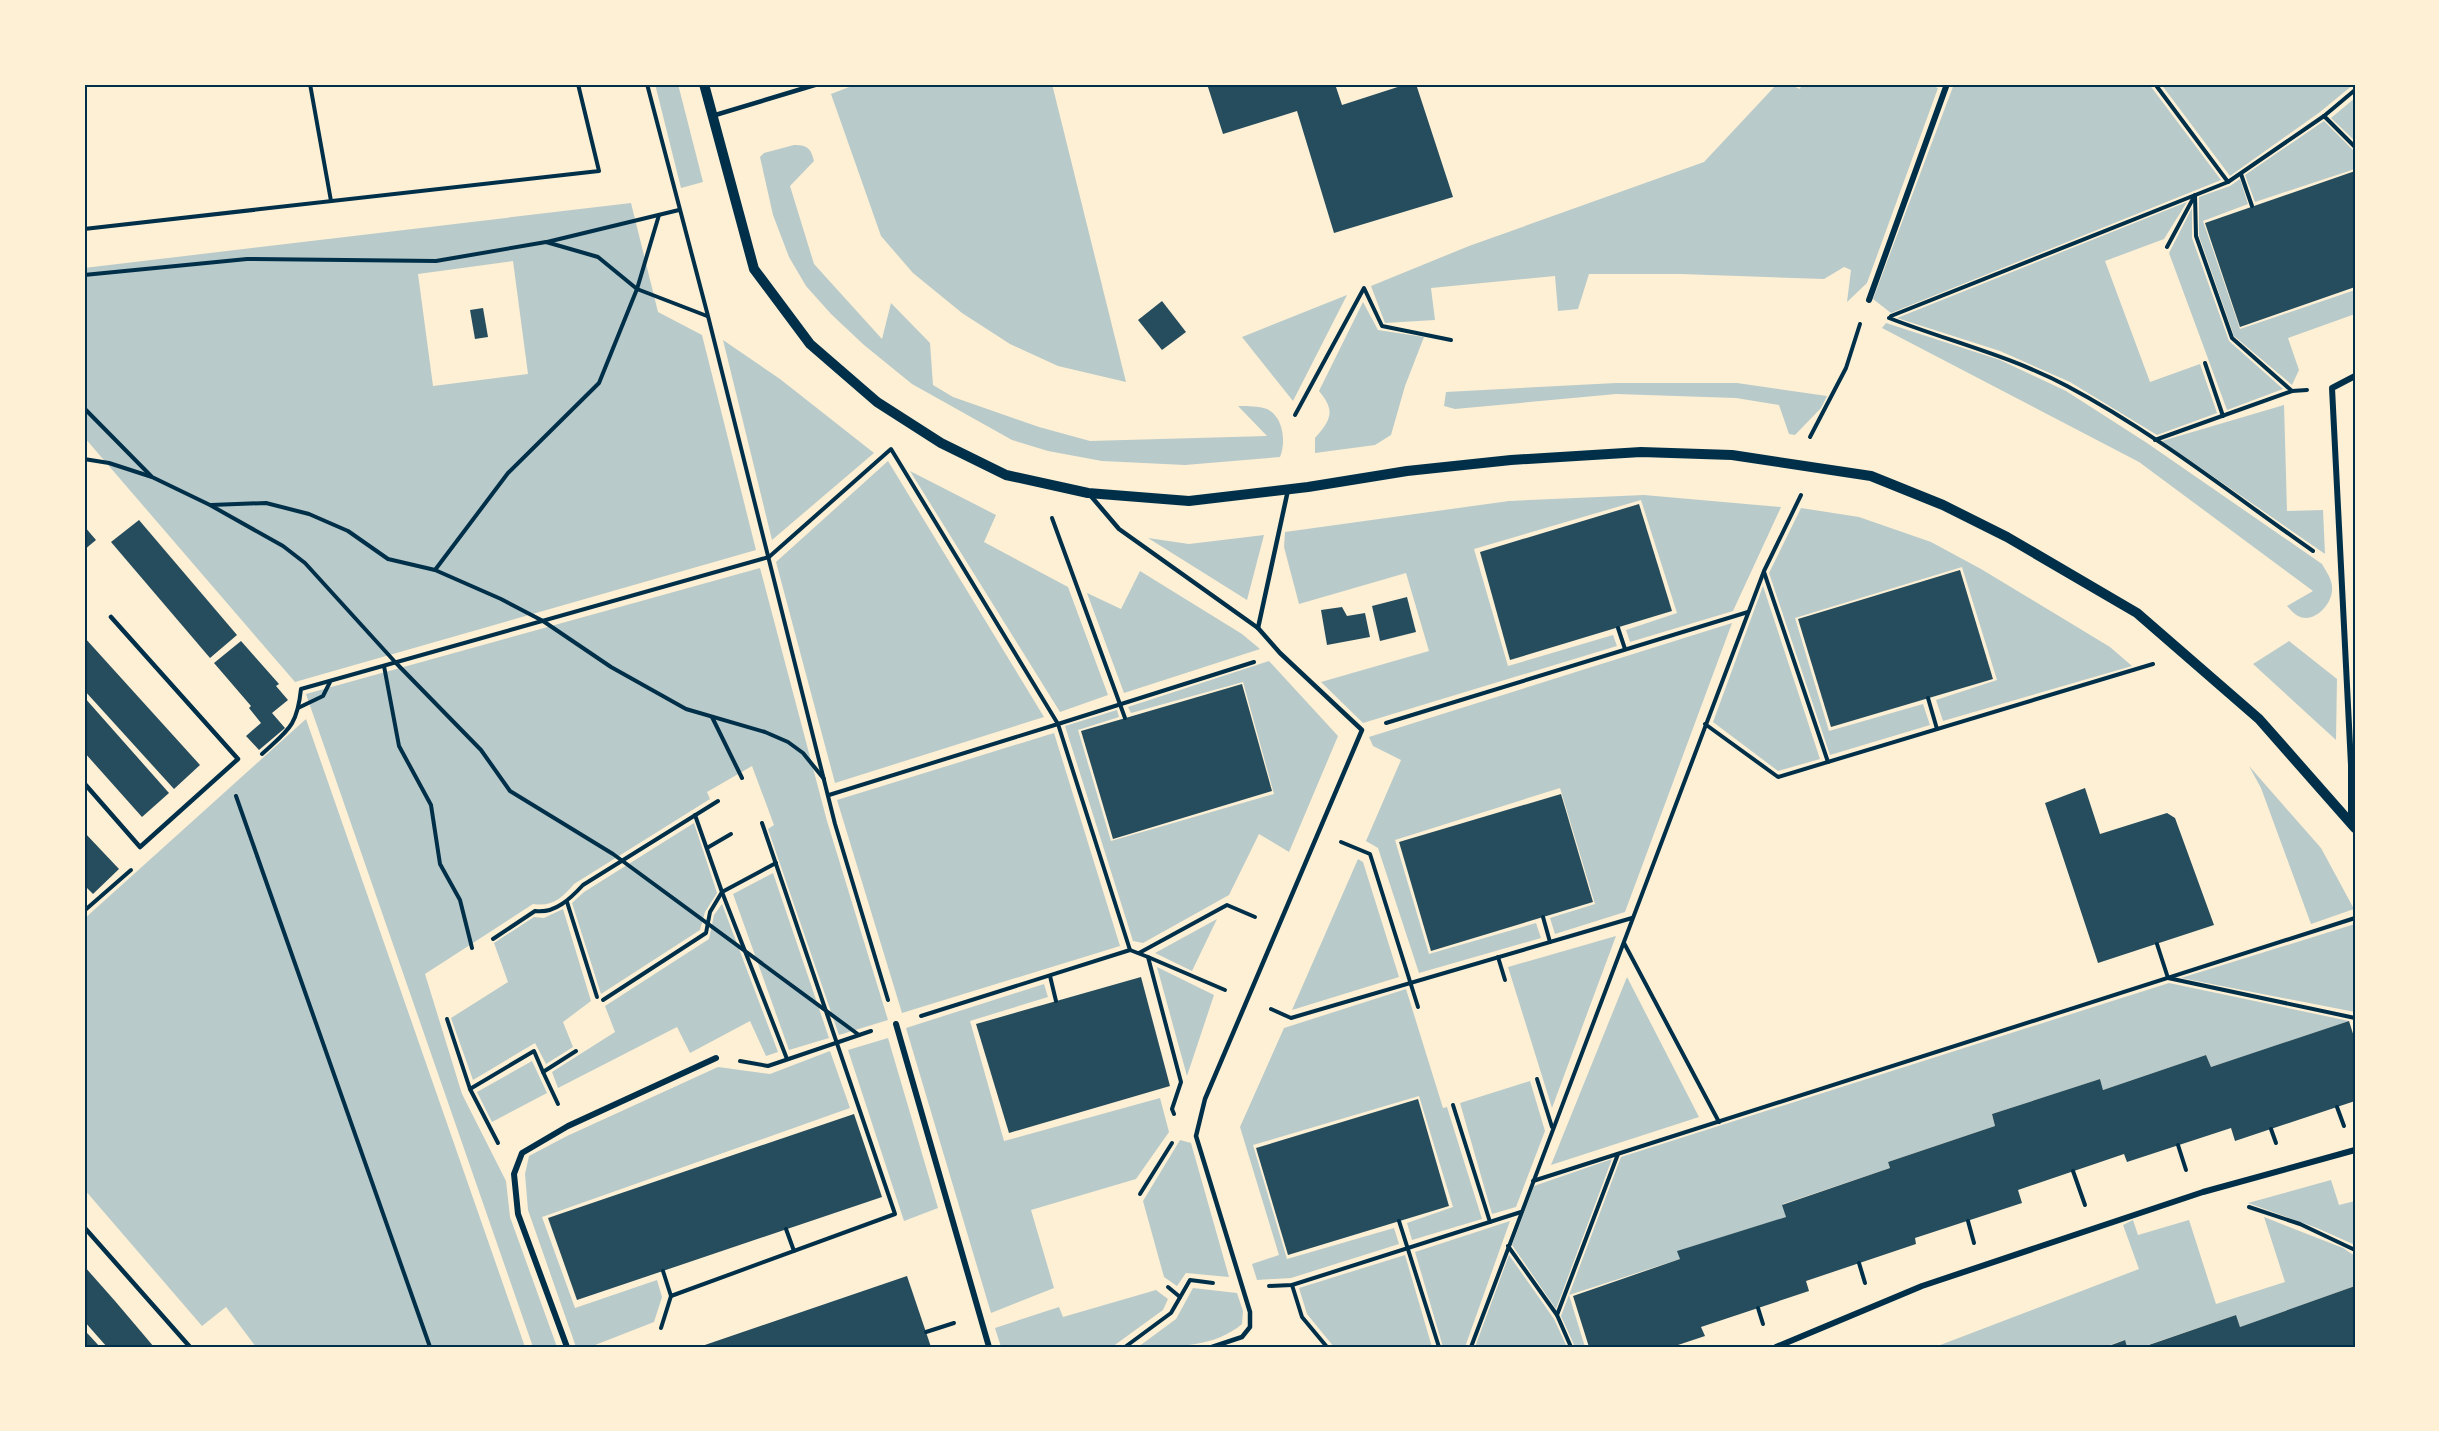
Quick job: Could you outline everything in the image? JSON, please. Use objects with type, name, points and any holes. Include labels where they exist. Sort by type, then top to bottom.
[{"type":"street","points":[[704,84],[754,269],[810,344],[877,402],[941,443],[1006,475],[1088,493],[1189,501],[1288,490],[1442,467],[1641,452],[1732,455],[1870,476],[1943,505],[2007,537],[2137,614],[2259,719],[2353,824]]},
{"type":"street","points":[[1869,300],[1947,84]]},
{"type":"street","points":[[2353,824],[2353,764],[2332,388],[2355,376]]},
{"type":"street","points":[[896,1024],[989,1347]]},
{"type":"street","points":[[567,1347],[518,1214],[514,1174],[522,1152],[568,1126],[716,1058]]},
{"type":"street","points":[[1776,1347],[1922,1286],[2203,1192],[2355,1150]]},
{"type":"lane","points":[[712,116],[818,84]]},
{"type":"lane","points":[[1258,628],[1288,490]]},
{"type":"lane","points":[[1088,493],[1119,529],[1258,628],[1280,653],[1362,730],[1205,1099],[1196,1136],[1251,1312],[1251,1326],[1242,1337],[1212,1347]]},
{"type":"lane","points":[[84,783],[140,847],[238,759],[111,617]]},
{"type":"lane","points":[[84,1227],[190,1347]]},
{"type":"path","points":[[84,85],[93,84]]},
{"type":"path","points":[[310,84],[331,201]]},
{"type":"path","points":[[84,229],[599,171],[578,84]]},
{"type":"path","points":[[647,84],[708,316],[835,824],[896,1024]]},
{"type":"path","points":[[2155,84],[2228,182]]},
{"type":"path","points":[[1888,317],[2228,182],[2324,116],[2355,90]]},
{"type":"path","points":[[2324,116],[2355,147]]},
{"type":"path","points":[[2241,174],[2252,206]]},
{"type":"path","points":[[2167,247],[2195,195]]},
{"type":"path","points":[[2195,195],[2196,236],[2232,338],[2292,392]]},
{"type":"path","points":[[84,275],[247,259],[436,261],[546,242],[679,210]]},
{"type":"path","points":[[435,570],[508,473],[599,383],[637,289],[659,215]]},
{"type":"path","points":[[546,242],[598,257],[637,289],[708,316]]},
{"type":"path","points":[[1296,415],[1364,288],[1382,326],[1451,340]]},
{"type":"path","points":[[1809,438],[1846,368],[1869,300],[1888,317],[1923,331],[1998,355],[2067,386],[2154,440],[2341,571]]},
{"type":"path","points":[[2205,363],[2223,416]]},
{"type":"path","points":[[2154,440],[2292,392],[2332,388]]},
{"type":"path","points":[[84,408],[152,477]]},
{"type":"path","points":[[301,689],[768,557],[891,449],[1058,724],[1130,950]]},
{"type":"path","points":[[84,459],[109,463],[152,477],[210,505],[283,546],[305,562],[396,663],[481,750],[510,790],[623,861],[859,1035]]},
{"type":"path","points":[[1471,1347],[1748,612],[1764,571],[1801,495]]},
{"type":"path","points":[[210,505],[266,503],[309,514],[348,531],[388,559],[435,570],[501,599],[543,621],[611,667],[686,709],[765,732],[788,742],[803,753],[825,780]]},
{"type":"path","points":[[1052,518],[1125,718]]},
{"type":"path","points":[[1764,571],[1828,762]]},
{"type":"path","points":[[1362,730],[1748,612]]},
{"type":"path","points":[[1618,628],[1625,650]]},
{"type":"path","points":[[829,795],[1280,653]]},
{"type":"path","points":[[1705,724],[1778,777],[2185,655]]},
{"type":"path","points":[[384,666],[399,746],[431,806],[440,864],[460,900],[472,948]]},
{"type":"path","points":[[298,709],[323,696],[331,682]]},
{"type":"path","points":[[1928,698],[1937,729]]},
{"type":"path","points":[[712,717],[742,778]]},
{"type":"path","points":[[232,785],[430,1347]]},
{"type":"path","points":[[493,939],[535,911],[544,912],[567,902],[584,885],[718,801]]},
{"type":"path","points":[[695,815],[787,1059]]},
{"type":"path","points":[[671,1296],[895,1214],[762,823]]},
{"type":"path","points":[[1318,831],[1370,854],[1418,1007]]},
{"type":"path","points":[[707,848],[731,834]]},
{"type":"path","points":[[603,1000],[705,933],[710,912],[722,891],[776,863]]},
{"type":"path","points":[[567,902],[597,997]]},
{"type":"path","points":[[1139,954],[1227,905],[1278,926]]},
{"type":"path","points":[[1543,917],[1550,942]]},
{"type":"path","points":[[716,1058],[768,1066],[1130,950],[1291,1018],[1632,918]]},
{"type":"path","points":[[1533,1182],[2355,918]]},
{"type":"path","points":[[1623,942],[1719,1122]]},
{"type":"path","points":[[2157,944],[2168,978]]},
{"type":"path","points":[[1140,1194],[1179,1132],[1172,1109],[1181,1082],[1148,957]]},
{"type":"path","points":[[1498,957],[1505,980]]},
{"type":"path","points":[[1050,975],[1056,1001]]},
{"type":"path","points":[[2168,978],[2355,1018]]},
{"type":"path","points":[[447,1020],[470,1089],[514,1174]]},
{"type":"path","points":[[470,1089],[534,1051],[568,1126]]},
{"type":"path","points":[[543,1072],[576,1052]]},
{"type":"path","points":[[1537,1079],[1552,1129]]},
{"type":"path","points":[[1453,1105],[1490,1222]]},
{"type":"path","points":[[2337,1107],[2345,1128]]},
{"type":"path","points":[[2271,1129],[2276,1143]]},
{"type":"path","points":[[1179,1132],[1196,1136]]},
{"type":"path","points":[[2178,1145],[2187,1171]]},
{"type":"path","points":[[1557,1316],[1618,1154]]},
{"type":"path","points":[[2073,1171],[2085,1206]]},
{"type":"path","points":[[2203,1192],[2300,1224],[2355,1250]]},
{"type":"path","points":[[1125,1347],[1171,1313],[1190,1280],[1243,1287],[1292,1285],[1521,1212]]},
{"type":"path","points":[[1399,1221],[1439,1347]]},
{"type":"path","points":[[1968,1221],[1975,1244]]},
{"type":"path","points":[[786,1229],[794,1251]]},
{"type":"path","points":[[1508,1246],[1557,1316],[1571,1347]]},
{"type":"path","points":[[1859,1263],[1866,1286]]},
{"type":"path","points":[[661,1328],[671,1296],[663,1271]]},
{"type":"path","points":[[1292,1285],[1302,1317],[1327,1347]]},
{"type":"path","points":[[1168,1287],[1180,1296]]},
{"type":"path","points":[[1758,1308],[1765,1330]]},
{"type":"shaded area","points":[[655,84],[678,84],[703,182],[681,188]]},
{"type":"shaded area","points":[[857,84],[1052,84],[1126,382],[1058,366],[1010,344],[962,313],[913,273],[881,236],[831,94]]},
{"type":"shaded area","points":[[1777,84],[1788,84],[1800,89],[1802,84],[1926,84],[1938,88],[1867,283],[1847,302],[1851,270],[1844,267],[1824,279],[1681,274],[1589,274],[1578,309],[1558,311],[1555,276],[1431,288],[1435,320],[1385,323],[1371,286],[1469,246],[1704,162]]},
{"type":"shaded area","points":[[1954,84],[2149,84],[2221,180],[1891,313],[1873,299]]},
{"type":"shaded area","points":[[2161,84],[2354,84],[2320,112],[2230,176]]},
{"type":"shaded area","points":[[2355,98],[2355,141],[2331,118]]},
{"type":"shaded area","points":[[2324,121],[2355,152],[2355,169],[2255,202],[2245,175]]},
{"type":"shaded area","points":[[794,145],[808,148],[814,161],[790,186],[814,264],[882,339],[891,303],[930,343],[933,385],[953,397],[1039,427],[1090,441],[1267,436],[1238,406],[1260,407],[1273,413],[1280,424],[1283,445],[1280,457],[1185,465],[1102,461],[1048,451],[1012,440],[912,384],[864,345],[831,314],[806,286],[789,257],[773,215],[760,157],[764,153]]},
{"type":"shaded area","points":[[2240,179],[2248,204],[2203,221],[2240,329],[2355,290],[2355,314],[2288,338],[2299,370],[2292,385],[2234,336],[2199,236],[2199,197],[2230,186]]},
{"type":"shaded area","points":[[2187,202],[2164,239],[2105,261],[2150,382],[2200,364],[2217,413],[2157,435],[2070,382],[2000,351],[1897,318]]},
{"type":"shaded area","points":[[631,203],[658,312],[702,335],[756,550],[295,682],[84,437],[84,268]],"holes":[[[513,261],[528,374],[433,386],[418,274]]]},
{"type":"shaded area","points":[[2192,208],[2192,238],[2229,341],[2283,389],[2227,410],[2169,253]]},
{"type":"shaded area","points":[[1347,295],[1293,401],[1242,337]]},
{"type":"shaded area","points":[[1363,302],[1378,330],[1424,337],[1405,386],[1391,435],[1375,445],[1315,453],[1315,438],[1325,426],[1329,415],[1328,404],[1319,391]]},
{"type":"shaded area","points":[[1886,323],[2000,360],[2066,391],[2147,443],[2322,564],[2332,583],[2329,602],[2316,615],[2304,618],[2297,615],[2287,606],[2313,591],[2139,462],[1882,328]]},
{"type":"shaded area","points":[[723,340],[780,379],[874,453],[772,540]]},
{"type":"shaded area","points":[[1616,383],[1737,383],[1827,396],[1821,408],[1795,435],[1789,434],[1779,405],[1736,398],[1616,394],[1455,409],[1444,406],[1446,392]]},
{"type":"shaded area","points":[[2284,405],[2287,511],[2323,510],[2325,554],[2162,441]]},
{"type":"shaded area","points":[[888,461],[1044,717],[835,783],[776,562]]},
{"type":"shaded area","points":[[910,471],[996,515],[984,542],[1068,587],[1108,695],[1060,712]]},
{"type":"shaded area","points":[[1644,495],[1781,507],[1733,611],[1630,642],[1626,630],[1677,613],[1641,500],[1474,549],[1508,666],[1613,635],[1617,646],[1363,723],[1321,682],[1429,651],[1406,573],[1299,604],[1284,547],[1285,532],[1509,501]]},
{"type":"shaded area","points":[[1801,508],[1859,517],[1931,542],[1981,569],[2110,647],[2132,666],[1943,721],[1936,700],[1997,680],[1962,567],[1795,618],[1829,731],[1923,704],[1930,725],[1830,755],[1769,573]]},
{"type":"shaded area","points":[[1264,535],[1247,600],[1148,538],[1189,544]]},
{"type":"shaded area","points":[[760,568],[827,821],[888,1020],[839,1035],[768,829],[774,825],[752,766],[707,792],[710,799],[574,884],[557,900],[540,905],[533,904],[425,974],[462,1094],[506,1181],[510,1217],[557,1347],[533,1347],[306,694]]},
{"type":"shaded area","points":[[1140,571],[1242,634],[1260,649],[1124,693],[1087,593],[1121,609]]},
{"type":"shaded area","points":[[1763,586],[1820,759],[1778,771],[1713,722]]},
{"type":"shaded area","points":[[1732,623],[1625,912],[1555,934],[1550,918],[1595,904],[1560,788],[1395,840],[1429,954],[1536,923],[1541,938],[1419,973],[1378,848],[1366,841],[1401,760],[1373,746],[1369,737]]},
{"type":"shaded area","points":[[2289,641],[2337,679],[2336,740],[2253,664]]},
{"type":"shaded area","points":[[1269,661],[1338,736],[1289,852],[1259,834],[1229,895],[1143,943],[1133,941],[1065,726],[1117,710],[1119,717],[1078,730],[1111,841],[1274,794],[1243,682],[1131,713],[1128,707]]},
{"type":"shaded area","points":[[306,719],[525,1347],[256,1347],[226,1307],[202,1326],[84,1189],[84,919]]},
{"type":"shaded area","points":[[1054,733],[1120,946],[902,1013],[837,800]]},
{"type":"shaded area","points":[[2249,766],[2321,848],[2354,909],[2311,924],[2261,788]]},
{"type":"shaded area","points":[[694,823],[717,893],[705,912],[700,930],[601,994],[572,903],[584,892]]},
{"type":"shaded area","points":[[1358,859],[1363,862],[1399,977],[1292,1010]]},
{"type":"shaded area","points":[[773,873],[829,1038],[789,1050],[733,894]]},
{"type":"shaded area","points":[[722,904],[778,1052],[766,1056],[750,1021],[690,1053],[677,1027],[558,1088],[552,1072],[615,1032],[605,1006],[709,939],[714,915]]},
{"type":"shaded area","points":[[563,909],[591,1001],[563,1022],[573,1047],[546,1064],[535,1043],[473,1080],[451,1018],[508,982],[494,943],[534,917],[544,918]]},
{"type":"shaded area","points":[[1217,919],[1192,971],[1155,953]]},
{"type":"shaded area","points":[[2355,924],[2355,1012],[2181,978]]},
{"type":"shaded area","points":[[1616,936],[1552,1108],[1508,967]]},
{"type":"shaded area","points":[[1157,967],[1214,995],[1187,1076]]},
{"type":"shaded area","points":[[1627,977],[1699,1117],[1551,1165]]},
{"type":"shaded area","points":[[2169,983],[2349,1021],[2211,1067],[2206,1055],[2103,1090],[2100,1079],[1992,1114],[1995,1126],[1888,1162],[1890,1168],[1783,1204],[1786,1217],[1678,1251],[1680,1259],[1569,1295],[1585,1347],[1575,1347],[1561,1316],[1621,1157]]},
{"type":"shaded area","points":[[1044,984],[1048,997],[970,1021],[1004,1141],[1160,1098],[1169,1132],[1136,1179],[1031,1210],[1054,1288],[991,1313],[906,1028]]},
{"type":"shaded area","points":[[1406,989],[1443,1108],[1447,1107],[1482,1219],[1412,1240],[1407,1223],[1453,1207],[1419,1096],[1253,1145],[1287,1259],[1394,1228],[1399,1244],[1291,1278],[1257,1280],[1252,1264],[1279,1255],[1240,1127],[1284,1028]]},
{"type":"shaded area","points":[[888,1038],[938,1208],[904,1221],[848,1050]]},
{"type":"shaded area","points":[[830,1051],[850,1108],[542,1217],[575,1308],[657,1280],[662,1297],[654,1322],[590,1347],[576,1347],[528,1210],[525,1174],[529,1156],[567,1136],[718,1067],[770,1074]]},
{"type":"shaded area","points":[[532,1061],[547,1093],[492,1122],[477,1092]]},
{"type":"shaded area","points":[[1530,1081],[1545,1131],[1516,1207],[1492,1214],[1460,1103]]},
{"type":"shaded area","points":[[1180,1140],[1191,1143],[1229,1277],[1186,1273],[1177,1286],[1164,1277],[1143,1201]]},
{"type":"shaded area","points":[[1612,1159],[1556,1309],[1512,1245],[1534,1186]]},
{"type":"shaded area","points":[[2331,1180],[2339,1205],[2355,1201],[2355,1245],[2317,1228],[2248,1203]]},
{"type":"shaded area","points":[[2264,1217],[2343,1248],[2355,1256],[2355,1286],[2240,1327],[2236,1315],[2142,1347],[2127,1347],[2124,1340],[2105,1347],[1935,1347],[2139,1269],[2123,1225],[2133,1220],[2138,1235],[2189,1220],[2216,1304],[2285,1282]]},
{"type":"shaded area","points":[[1510,1221],[1465,1347],[1443,1347],[1415,1252]]},
{"type":"shaded area","points":[[1405,1255],[1432,1347],[1334,1347],[1307,1314],[1299,1288]]},
{"type":"shaded area","points":[[1509,1255],[1554,1319],[1567,1347],[1475,1347]]},
{"type":"shaded area","points":[[1193,1288],[1237,1293],[1243,1311],[1242,1324],[1219,1338],[1206,1342],[1179,1346],[1138,1347],[1176,1319]]},
{"type":"shaded area","points":[[1156,1290],[1168,1299],[1163,1310],[1112,1347],[1001,1347],[995,1328],[1059,1307],[1063,1317]]},
{"type":"building","points":[[1207,84],[1335,84],[1342,105],[1407,84],[1416,84],[1453,197],[1334,233],[1297,111],[1223,134]]},
{"type":"building","points":[[2355,171],[2355,287],[2240,327],[2205,223]]},
{"type":"building","points":[[1162,301],[1186,332],[1162,350],[1138,320]]},
{"type":"building","points":[[483,308],[488,337],[475,339],[470,310]]},
{"type":"building","points":[[1639,504],[1672,611],[1510,660],[1480,552]]},
{"type":"building","points":[[139,520],[237,635],[210,658],[111,542]]},
{"type":"building","points":[[84,526],[96,540],[84,550]]},
{"type":"building","points":[[1960,570],[1993,679],[1831,727],[1798,619]]},
{"type":"building","points":[[1407,597],[1416,632],[1380,641],[1372,606]]},
{"type":"building","points":[[1342,607],[1347,616],[1365,613],[1370,637],[1327,645],[1321,610]]},
{"type":"building","points":[[84,637],[200,765],[174,789],[84,690]]},
{"type":"building","points":[[241,641],[279,684],[276,686],[288,700],[272,713],[285,728],[259,750],[246,736],[261,723],[249,708],[251,706],[214,663]]},
{"type":"building","points":[[1242,684],[1272,791],[1113,839],[1081,731]]},
{"type":"building","points":[[84,697],[169,793],[142,817],[84,752]]},
{"type":"building","points":[[2085,788],[2100,834],[2167,813],[2175,818],[2214,925],[2098,963],[2045,803]]},
{"type":"building","points":[[1561,794],[1593,902],[1431,951],[1399,842]]},
{"type":"building","points":[[84,832],[119,869],[93,894],[84,885]]},
{"type":"building","points":[[1141,977],[1170,1086],[1009,1133],[976,1024]]},
{"type":"building","points":[[2349,1021],[2355,1040],[2355,1101],[2235,1141],[2231,1128],[2127,1162],[2124,1154],[2018,1190],[2022,1203],[1915,1238],[1916,1244],[1806,1281],[1809,1291],[1701,1327],[1705,1336],[1672,1347],[1589,1347],[1573,1296],[1680,1259],[1677,1251],[1786,1217],[1782,1205],[1890,1168],[1888,1162],[1995,1126],[1992,1114],[2100,1079],[2103,1090],[2206,1055],[2211,1067]]},
{"type":"building","points":[[1418,1099],[1449,1206],[1288,1255],[1256,1148]]},
{"type":"building","points":[[854,1114],[882,1197],[577,1300],[548,1218]]},
{"type":"building","points":[[84,1266],[154,1347],[107,1347],[84,1321]]},
{"type":"building","points":[[907,1276],[931,1347],[699,1347]]},
{"type":"building","points":[[2355,1286],[2355,1347],[2143,1347],[2236,1315],[2240,1327]]},
{"type":"building","points":[[84,1330],[89,1335],[100,1347],[84,1347]]},
{"type":"building","points":[[2125,1340],[2127,1347],[2106,1347]]}]
